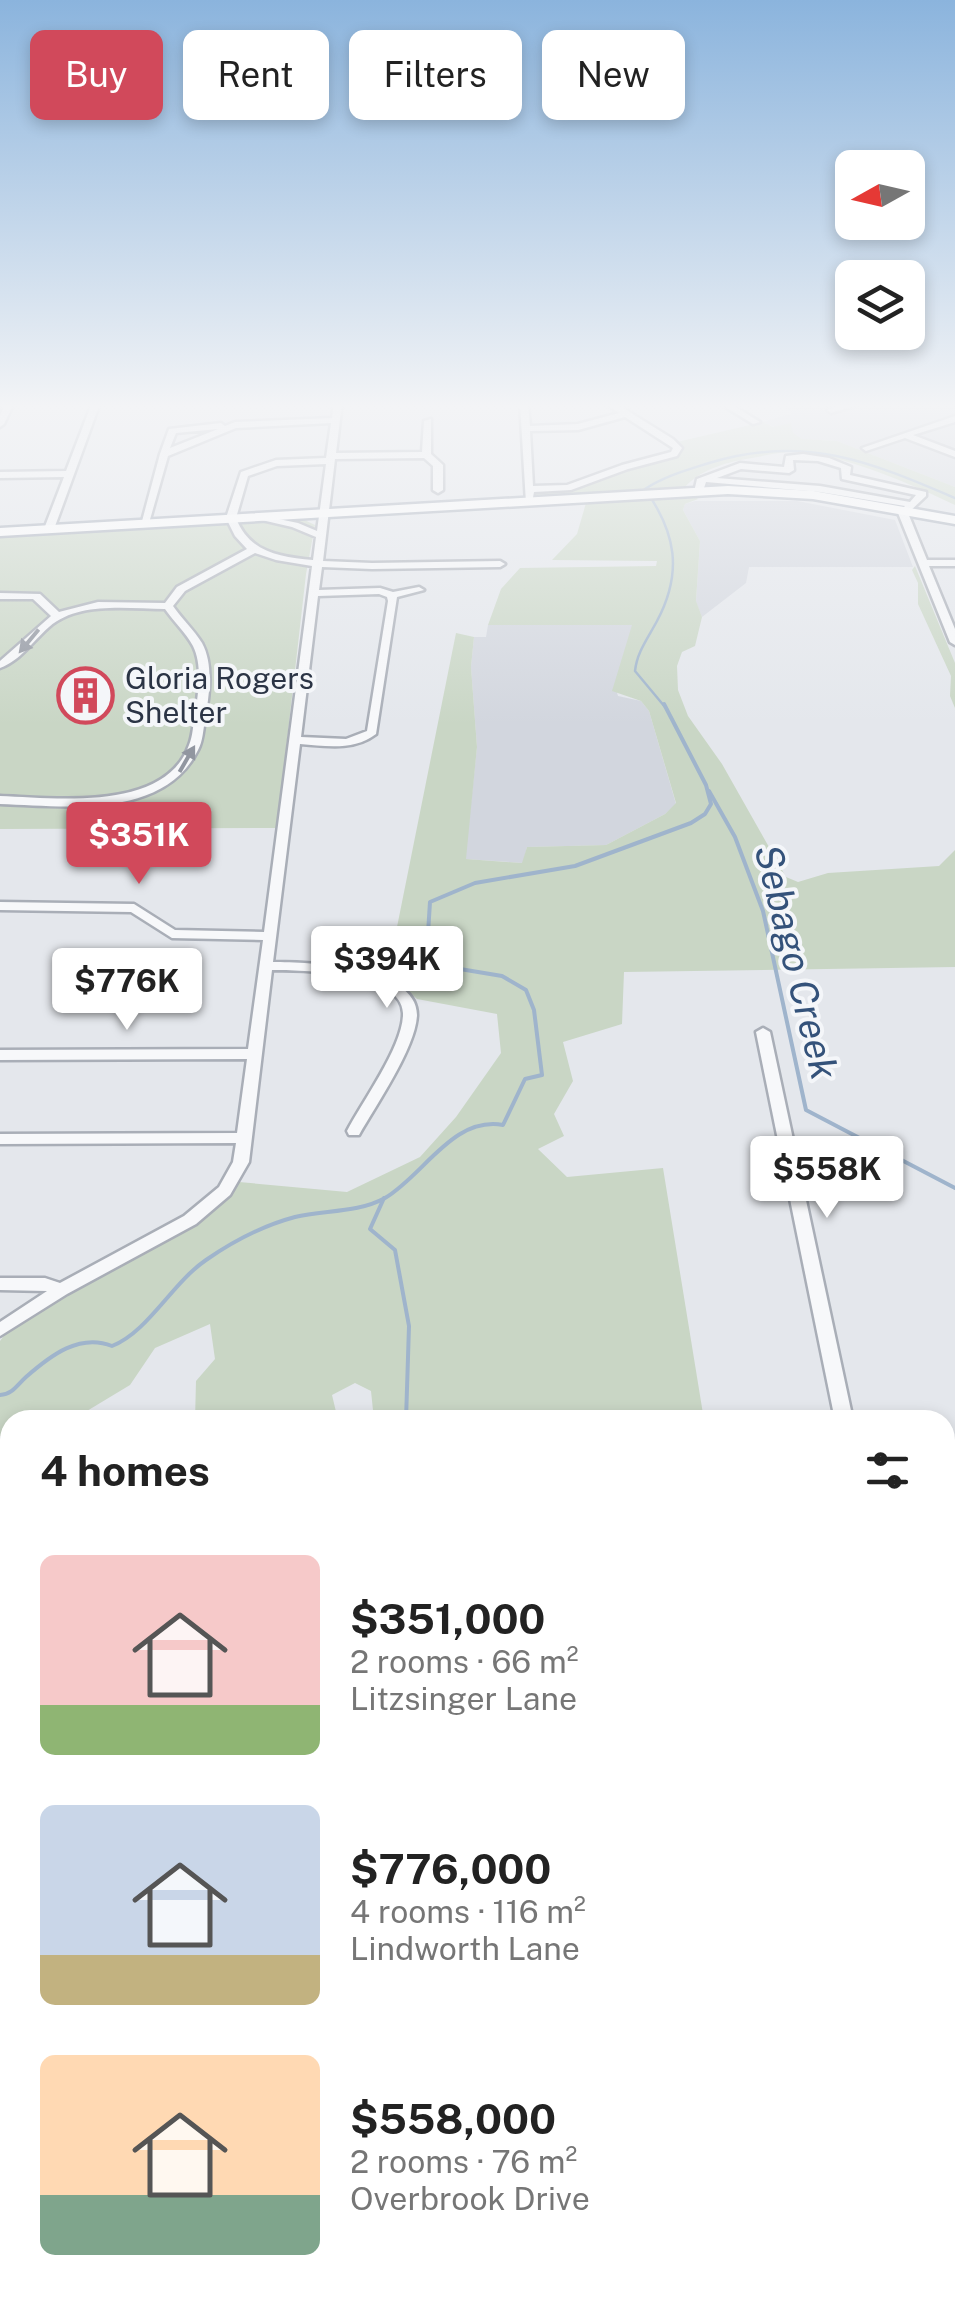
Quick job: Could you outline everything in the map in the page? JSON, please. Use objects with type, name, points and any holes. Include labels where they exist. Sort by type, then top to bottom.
[{"type":"main road","points":[[0,532],[353,510]]},
{"type":"main road","points":[[914,510],[955,520]]},
{"type":"street","points":[[49,528],[56,510]]},
{"type":"street","points":[[144,523],[148,510]]},
{"type":"street","points":[[234,510],[232,518],[241,537],[254,549],[299,563],[500,564]]},
{"type":"street","points":[[908,510],[922,563],[949,610],[955,642]]},
{"type":"street","points":[[0,1330],[61,1290],[190,1220],[225,1191],[241,1162],[324,513]]},
{"type":"street","points":[[254,517],[295,525],[321,536]]},
{"type":"street","points":[[124,604],[181,589],[254,549]]},
{"type":"street","points":[[922,563],[955,563]]},
{"type":"street","points":[[0,581],[24,594]]},
{"type":"street","points":[[168,606],[181,589]]},
{"type":"street","points":[[314,593],[380,591],[392,595],[419,590]]},
{"type":"street","points":[[295,740],[369,740],[392,595]]},
{"type":"street","points":[[0,596],[36,596],[57,616]]},
{"type":"street","points":[[0,664],[14,658],[42,625],[57,616],[98,605],[168,606]]},
{"type":"street","points":[[0,800],[122,799],[165,785],[176,777],[197,740],[203,662],[197,645],[168,606]]},
{"type":"street","points":[[0,906],[134,908],[172,934],[269,936]]},
{"type":"street","points":[[267,966],[332,967],[384,984],[405,996],[411,1010],[400,1045],[354,1131]]},
{"type":"street","points":[[764,1032],[842,1410]]},
{"type":"street","points":[[0,1056],[254,1054]]},
{"type":"street","points":[[0,1139],[244,1138]]},
{"type":"street","points":[[0,1284],[45,1284],[61,1290]]},
{"type":"shaded area","points":[[683,510],[846,510],[895,520],[913,567],[749,567],[746,583],[702,617],[696,602],[700,541]]},
{"type":"shaded area","points":[[488,625],[633,625],[615,686],[618,696],[641,701],[649,711],[676,804],[665,814],[606,845],[527,847],[523,863],[465,859],[477,747],[471,667],[474,637],[486,637]]},
{"type":"green space","points":[[584,510],[683,510],[700,541],[696,601],[702,617],[695,646],[682,652],[677,666],[678,690],[688,716],[722,764],[786,877],[798,882],[828,873],[939,866],[955,850],[955,967],[624,972],[622,1024],[563,1042],[573,1081],[554,1114],[564,1136],[538,1149],[567,1177],[663,1168],[702,1410],[373,1410],[371,1391],[355,1383],[332,1395],[336,1410],[195,1410],[196,1381],[215,1359],[210,1324],[155,1348],[130,1385],[89,1410],[0,1410],[0,1341],[5,1334],[71,1289],[209,1214],[239,1182],[347,1192],[420,1157],[456,1117],[501,1053],[497,1014],[417,999],[401,985],[333,962],[347,949],[394,942],[456,633],[474,637],[471,667],[477,747],[466,859],[522,863],[527,847],[606,845],[665,814],[676,803],[649,711],[641,701],[612,691],[632,625],[488,625],[501,589],[520,568],[656,566],[657,561],[552,560],[577,534]]},
{"type":"green space","points":[[296,516],[315,525],[277,828],[0,829],[0,534]]},
{"type":"green space","points":[[915,566],[955,663],[955,708],[950,696],[951,676],[918,604],[918,583],[912,570]]},
{"type":"building","points":[[81,681],[96,682],[89,696],[74,696]]},
{"type":"waterway","points":[[658,510],[669,537],[673,569],[665,603],[640,651],[635,671],[665,707]]},
{"type":"waterway","points":[[384,1199],[454,1138],[469,1129],[503,1125],[525,1079],[542,1075],[534,1010],[526,990],[502,976],[448,967],[427,949],[430,902],[475,883],[575,866],[691,823],[705,814],[711,804],[706,785],[664,704]]},
{"type":"waterway","name":"Sebago Creek","points":[[709,791],[735,837],[763,911],[806,1110],[955,1188]]},
{"type":"waterway","points":[[0,1395],[12,1391],[66,1348],[89,1342],[112,1346],[125,1339],[194,1270],[238,1241],[295,1217],[352,1209],[384,1199]]},
{"type":"waterway","points":[[384,1199],[370,1229],[395,1250],[409,1326],[406,1410]]},
{"type":"place","name":"Gloria Rogers Shelter","points":[[86,696]]}]
